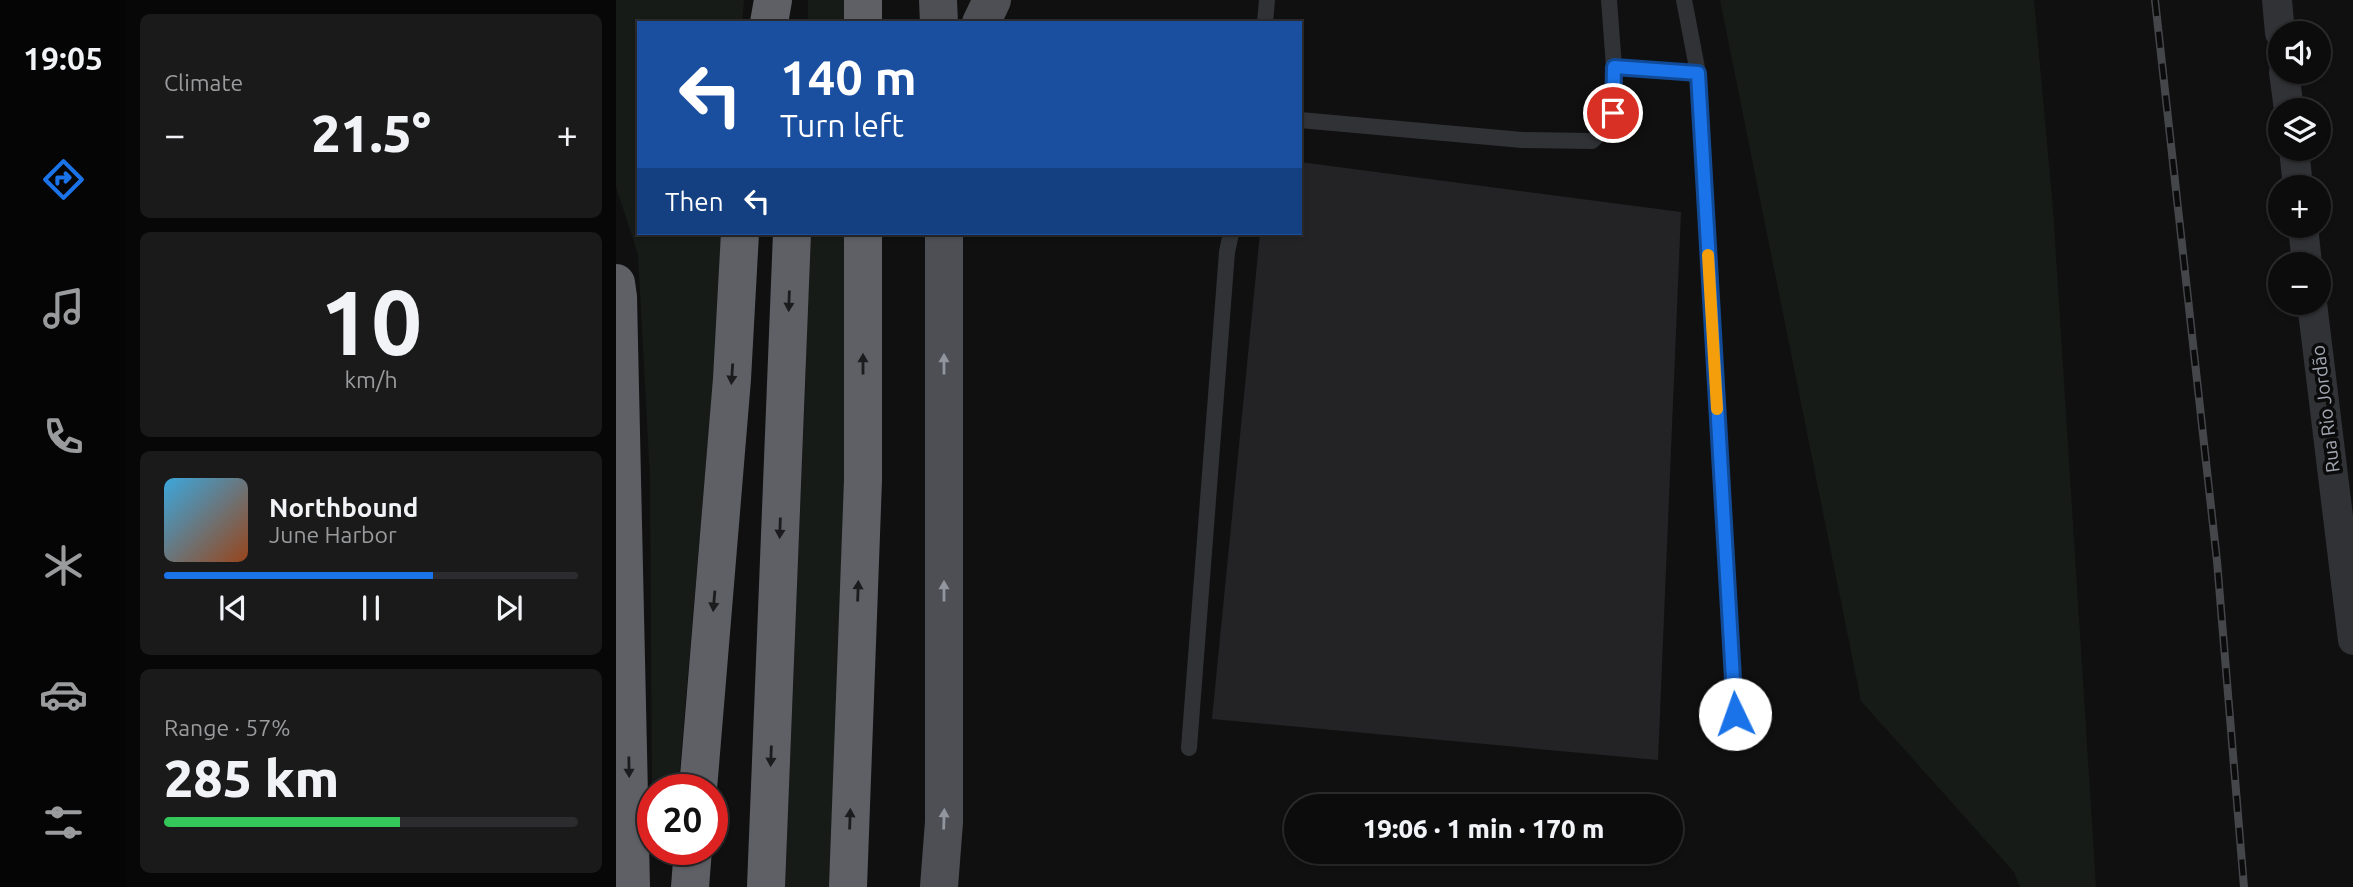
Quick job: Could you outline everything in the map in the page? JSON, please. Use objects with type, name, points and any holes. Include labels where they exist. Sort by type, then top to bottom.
[{"type":"highway","points":[[769,21],[773,0]]},
{"type":"highway","points":[[786,0],[787,21]]},
{"type":"highway","points":[[863,0],[863,21]]},
{"type":"highway","points":[[699,774],[732,379],[740,235]]},
{"type":"highway","points":[[766,887],[792,235]]},
{"type":"highway","points":[[848,887],[863,480],[863,235]]},
{"type":"highway","points":[[616,283],[631,887]]},
{"type":"highway","points":[[690,887],[692,865]]},
{"type":"main road","points":[[938,0],[939,21]]},
{"type":"main road","points":[[982,21],[992,0]]},
{"type":"main road","points":[[939,887],[944,822],[944,235]]},
{"type":"street","points":[[2277,0],[2279,21]]},
{"type":"street","name":"Rua Rio Jordão","points":[[2313,315],[2353,640]]},
{"type":"lane","points":[[1265,21],[1267,0]]},
{"type":"lane","points":[[1302,120],[1522,140],[1592,141],[1610,124],[1613,113],[1614,67],[1609,0]]},
{"type":"lane","points":[[1684,0],[1698,73],[1735,714]]},
{"type":"lane","points":[[1614,67],[1698,73]]},
{"type":"lane","points":[[1189,748],[1226,265],[1231,235]]},
{"type":"shaded area","points":[[616,0],[744,0],[742,21],[637,21],[637,235],[726,235],[679,774],[652,774],[650,478],[638,254],[616,187]]},
{"type":"shaded area","points":[[808,0],[850,0],[850,21],[808,21]]},
{"type":"shaded area","points":[[1720,0],[2034,0],[2053,209],[2096,887],[2020,887],[2014,872],[1861,701]]},
{"type":"shaded area","points":[[807,235],[849,235],[849,349],[832,887],[785,887],[806,367]]},
{"type":"building","points":[[1302,162],[1681,212],[1658,760],[1212,719],[1260,235],[1302,235]]},
{"type":"railway","points":[[2155,0],[2217,561],[2244,887]]},
{"type":"slow traffic","points":[[1708,255],[1717,409]]},
{"type":"route","points":[[1613,113],[1614,67],[1698,73],[1735,714]]}]
